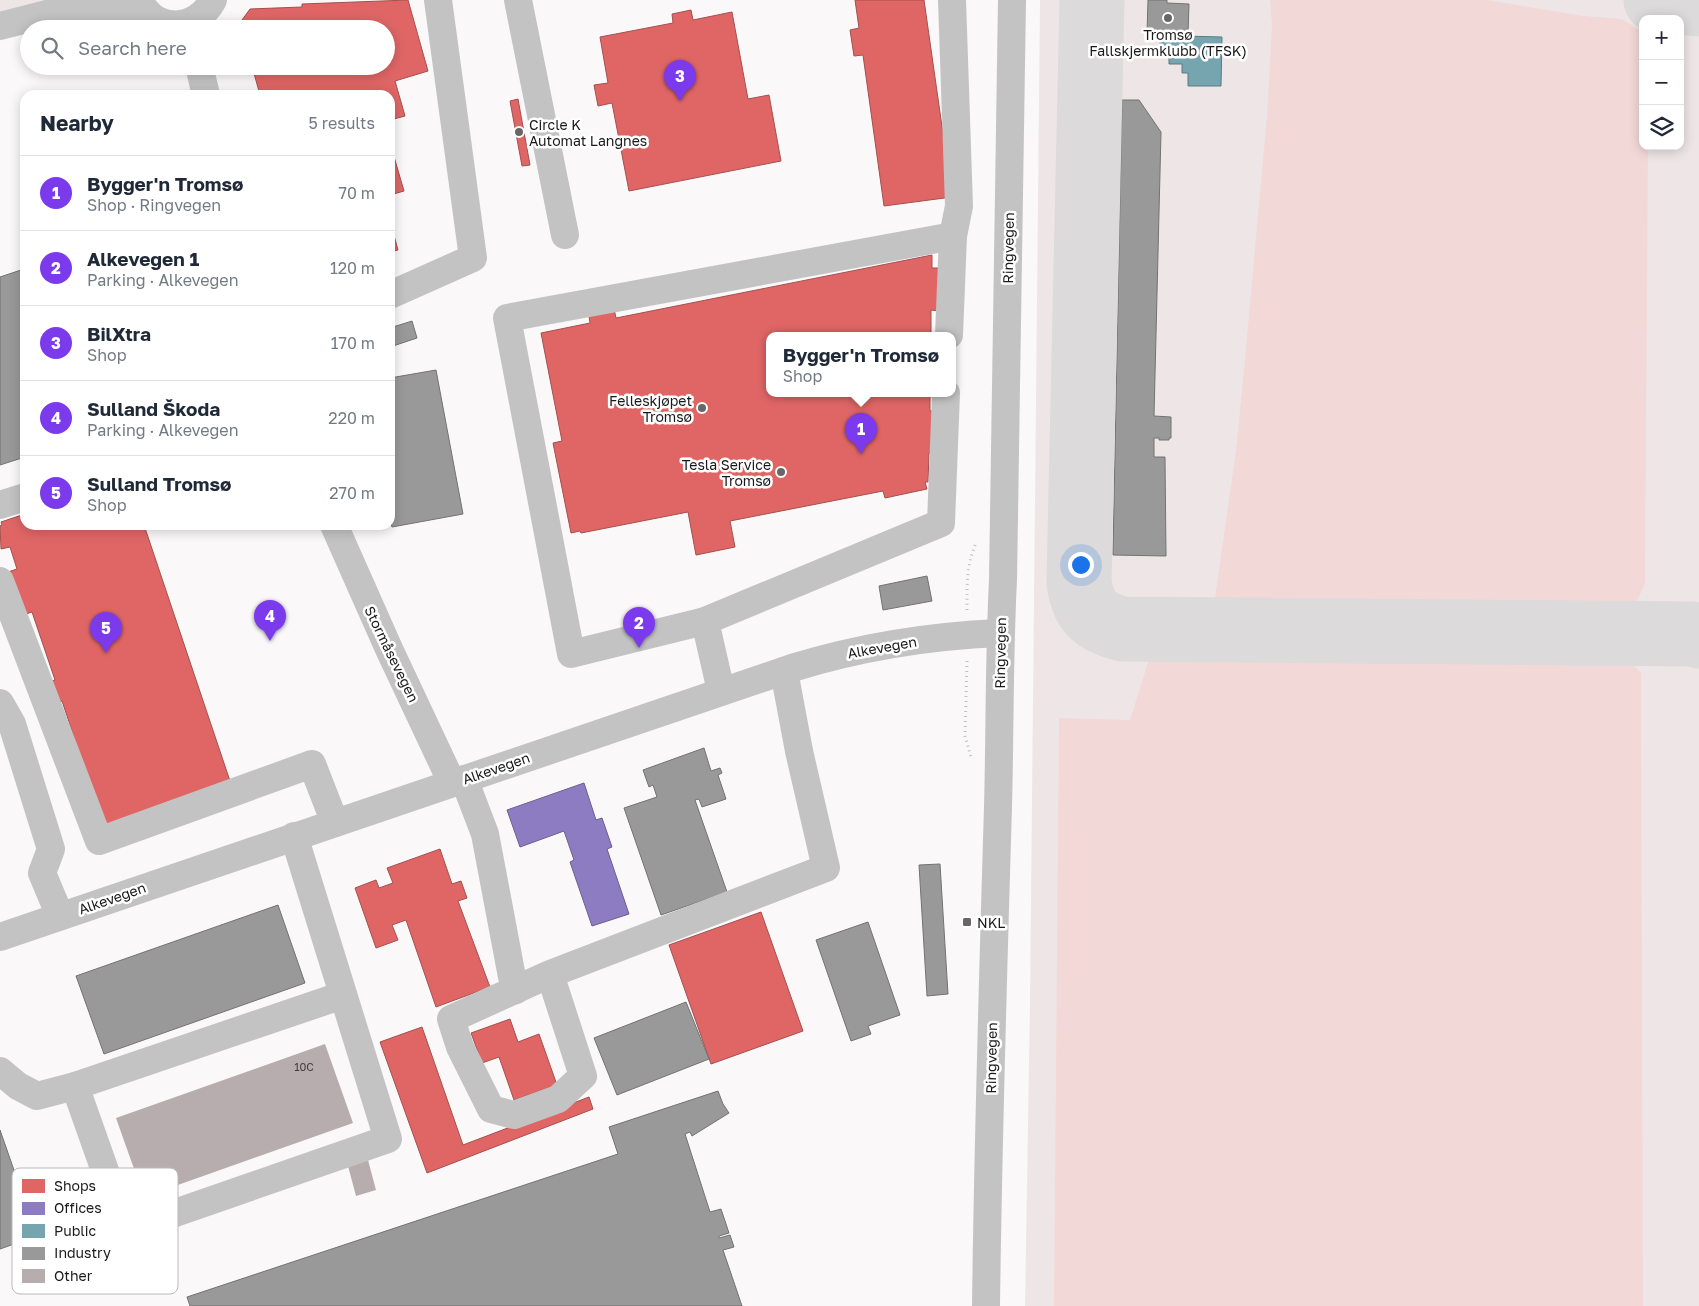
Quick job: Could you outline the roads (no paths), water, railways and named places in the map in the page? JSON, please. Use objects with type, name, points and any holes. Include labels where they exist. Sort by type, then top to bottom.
[{"type":"street","points":[[193,20],[200,16],[212,0]]},
{"type":"street","points":[[206,20],[212,0]]},
{"type":"street","points":[[395,293],[473,258],[438,0]]},
{"type":"street","points":[[518,0],[565,234]]},
{"type":"street","points":[[949,332],[953,236],[959,206],[952,0]]},
{"type":"street","name":"Ringvegen","points":[[986,1306],[1000,633],[1003,580],[1012,0]]},
{"type":"street","points":[[22,20],[83,3],[101,10],[140,12],[153,16]]},
{"type":"street","points":[[0,26],[20,20]]},
{"type":"street","points":[[946,397],[941,523],[705,621],[571,654],[507,318],[953,236]]},
{"type":"street","points":[[0,505],[20,499]]},
{"type":"street","name":"Stormåsevegen","points":[[336,530],[388,649],[486,834],[512,978],[516,990]]},
{"type":"street","points":[[0,581],[99,842],[312,764],[335,823]]},
{"type":"street","points":[[705,621],[721,691]]},
{"type":"street","name":"Alkevegen","points":[[0,937],[784,670],[876,646],[967,634],[1000,633]]},
{"type":"street","points":[[550,974],[583,1076],[558,1098],[514,1116],[491,1109],[460,1047],[451,1019],[550,974],[826,868],[799,751],[784,670]]},
{"type":"street","points":[[0,703],[12,724],[51,849],[42,873],[60,916]]},
{"type":"street","points":[[178,1212],[388,1139],[294,836]]},
{"type":"street","points":[[0,1071],[18,1086],[37,1096],[75,1086],[342,995]]},
{"type":"street","points":[[75,1086],[104,1168]]},
{"type":"place","name":"Tromsø Fallskjermklubb (TFSK)","points":[[1168,18]]},
{"type":"place","name":"BilXtra","points":[[680,101]]},
{"type":"place","name":"Circle K Automat Langnes","points":[[519,132]]},
{"type":"place","name":"Felleskjøpet Tromsø","points":[[702,408]]},
{"type":"place","name":"Bygger'n Tromsø","points":[[861,454]]},
{"type":"place","name":"Tesla Service Tromsø","points":[[781,472]]},
{"type":"place","name":"Sulland Škoda","points":[[270,641]]},
{"type":"place","name":"Alkevegen 1","points":[[639,648]]},
{"type":"place","name":"Sulland Tromsø","points":[[106,653]]},
{"type":"place","name":"NKL","points":[[967,922]]}]
